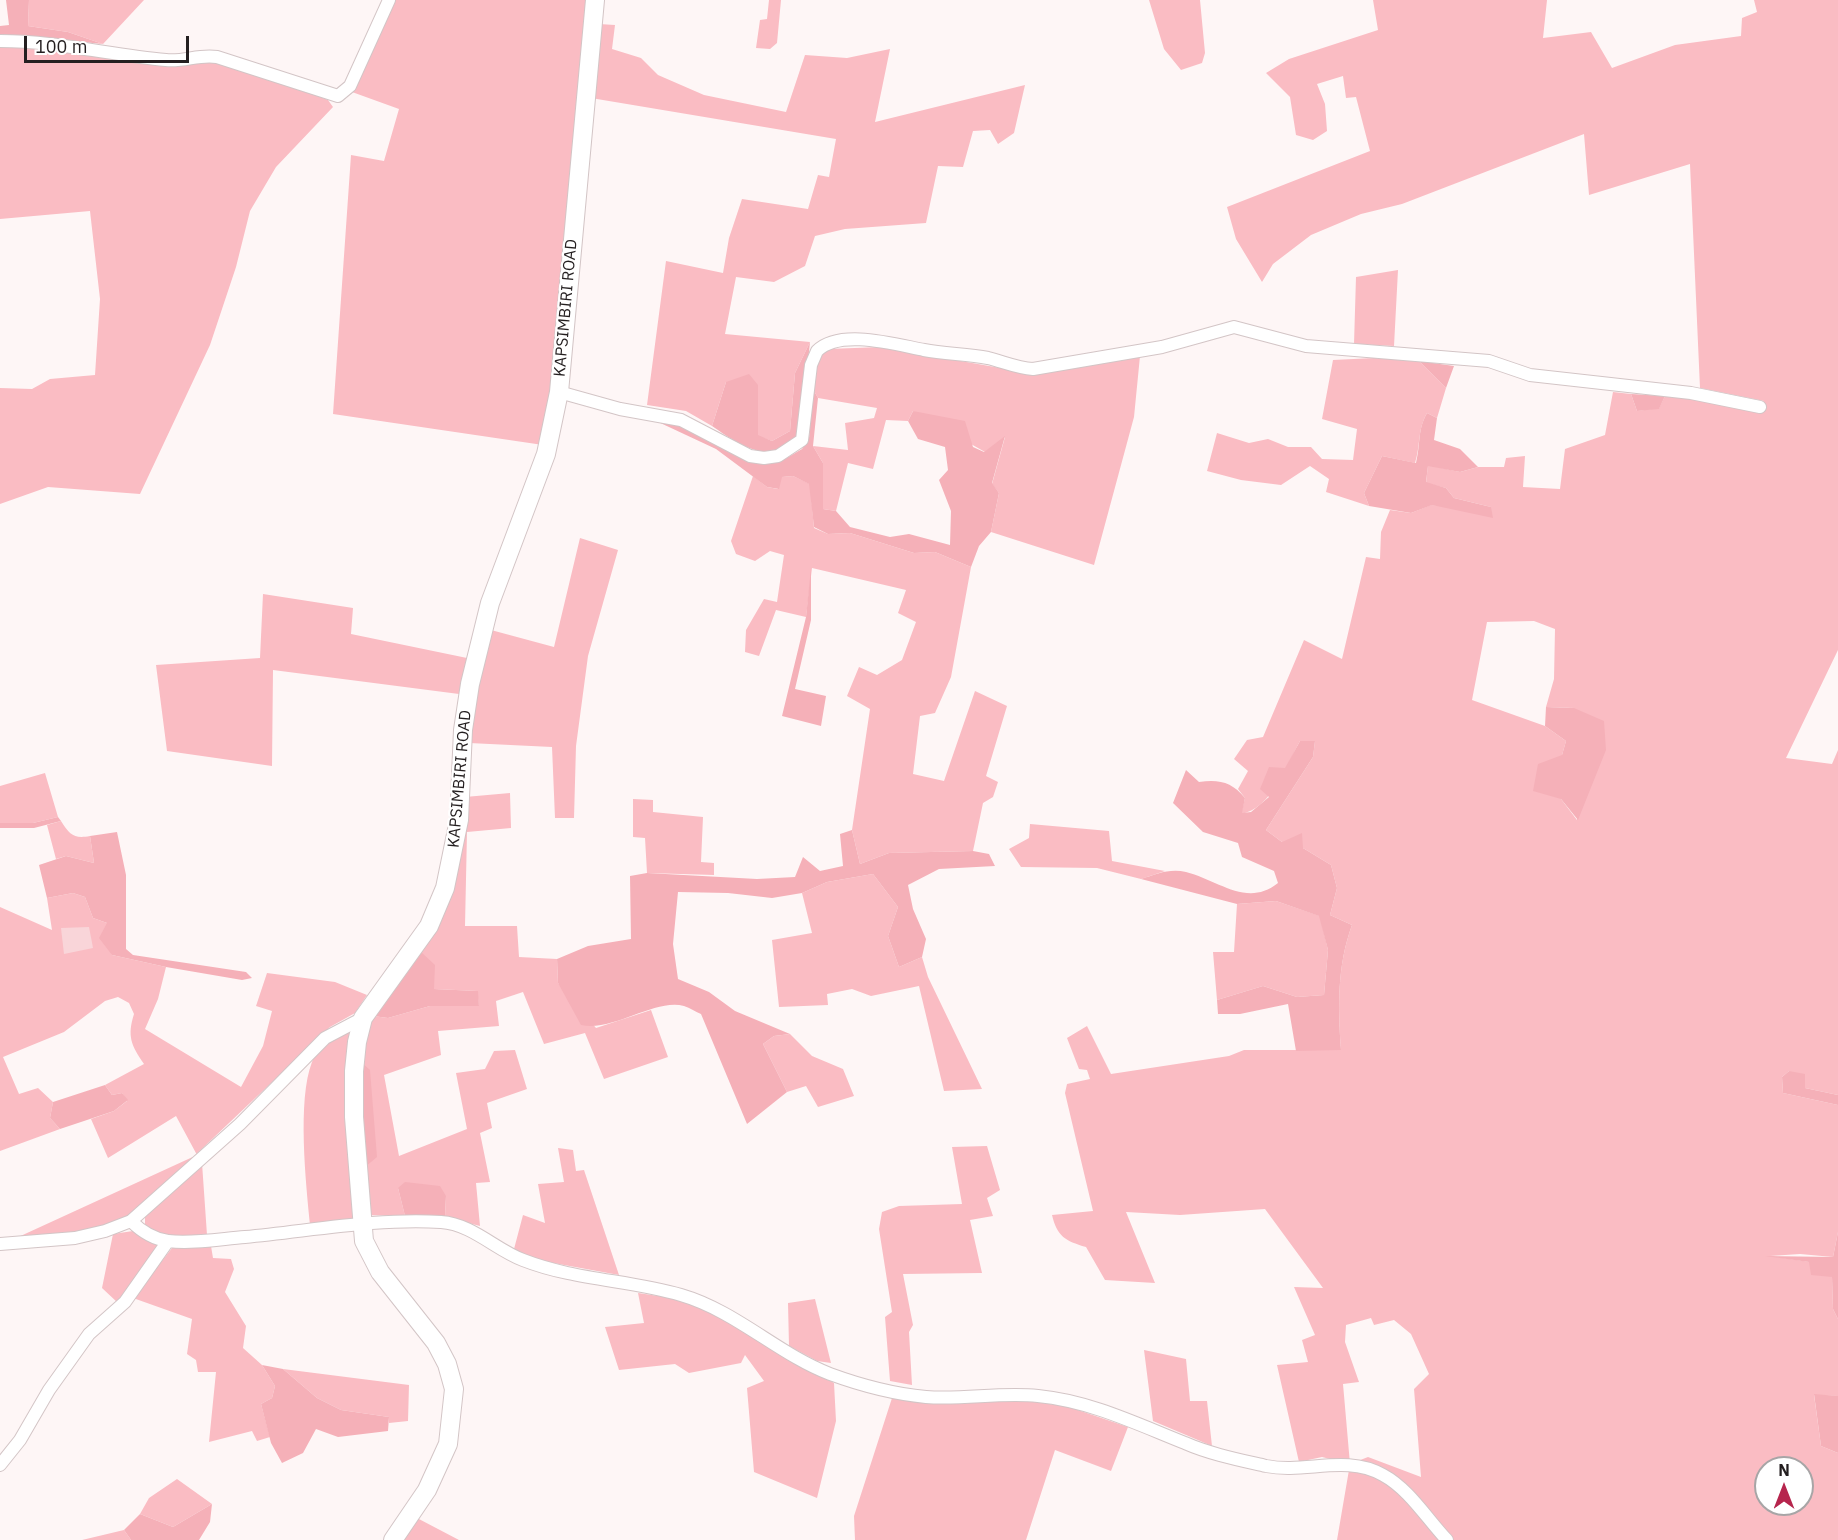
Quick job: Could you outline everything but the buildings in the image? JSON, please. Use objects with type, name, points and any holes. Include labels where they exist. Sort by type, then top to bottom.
[{"type":"street","points":[[0,41],[66,44],[170,60],[202,54],[338,96],[350,86],[389,0]]},
{"type":"street","name":"KAPSIMBIRI ROAD","points":[[393,1540],[427,1490],[448,1444],[454,1389],[447,1364],[436,1343],[391,1287],[370,1255],[361,1225],[354,1071],[359,1030],[363,1018],[429,926],[445,888],[459,820],[463,730],[470,684],[490,603],[546,454],[560,392],[595,0]]},
{"type":"street","points":[[560,392],[620,410],[681,420],[750,456],[772,457],[788,451],[802,440],[812,365],[817,351],[833,342],[866,340],[892,342],[923,350],[984,358],[1014,367],[1033,369],[1162,347],[1234,327],[1306,346],[1489,361],[1530,375],[1691,393],[1760,406]]},
{"type":"street","points":[[0,1244],[75,1238],[105,1231],[131,1221],[240,1124],[325,1038],[363,1018]]},
{"type":"street","points":[[131,1221],[141,1230],[168,1241],[214,1240],[361,1225],[446,1222],[468,1230],[521,1260],[599,1280],[682,1295],[735,1319],[807,1363],[869,1386],[926,1397],[1016,1395],[1065,1400],[1136,1422],[1189,1445],[1265,1466],[1296,1469],[1330,1463],[1367,1468],[1403,1489],[1447,1540]]},
{"type":"street","points":[[0,1465],[20,1440],[50,1390],[89,1334],[125,1302],[168,1241]]},
{"type":"shaded area","points":[[6,0],[29,0],[28,26],[68,32],[103,44],[0,34],[0,26],[9,25]]},
{"type":"shaded area","points":[[29,0],[144,0],[103,44],[68,32],[28,26]]},
{"type":"shaded area","points":[[394,0],[589,0],[552,392],[543,445],[333,414],[351,155],[384,161],[399,109],[352,92]]},
{"type":"shaded area","points":[[769,0],[781,0],[777,43],[770,49],[756,48],[760,20],[767,19]]},
{"type":"shaded area","points":[[1149,0],[1200,0],[1205,53],[1202,63],[1181,70],[1164,49]]},
{"type":"shaded area","points":[[1373,0],[1547,0],[1543,38],[1591,32],[1612,68],[1675,45],[1741,36],[1742,18],[1757,12],[1754,0],[1838,0],[1838,650],[1786,758],[1832,764],[1838,750],[1838,1095],[1805,1088],[1789,1071],[1782,1077],[1783,1093],[1838,1105],[1838,1232],[1833,1257],[1800,1254],[1770,1256],[1810,1262],[1832,1277],[1833,1309],[1838,1319],[1838,1396],[1814,1395],[1821,1446],[1838,1453],[1838,1540],[1337,1540],[1350,1464],[1322,1457],[1299,1462],[1277,1365],[1308,1362],[1302,1340],[1315,1335],[1294,1287],[1323,1288],[1265,1209],[1180,1215],[1126,1212],[1155,1283],[1105,1280],[1086,1247],[1063,1237],[1056,1228],[1052,1215],[1093,1211],[1065,1093],[1067,1084],[1090,1079],[1087,1070],[1079,1069],[1067,1038],[1087,1026],[1111,1074],[1229,1056],[1244,1050],[1341,1050],[1339,1018],[1341,971],[1352,925],[1330,915],[1337,888],[1331,865],[1303,848],[1282,842],[1266,830],[1313,757],[1315,741],[1300,741],[1270,795],[1252,810],[1241,814],[1245,798],[1238,789],[1248,771],[1234,759],[1247,740],[1263,737],[1304,640],[1342,659],[1366,557],[1380,559],[1381,532],[1390,510],[1411,513],[1431,505],[1491,507],[1454,498],[1446,488],[1426,483],[1428,465],[1460,472],[1478,467],[1504,467],[1506,458],[1525,456],[1523,487],[1560,489],[1565,449],[1605,435],[1613,392],[1631,394],[1637,411],[1659,408],[1665,396],[1705,400],[1764,411],[1764,401],[1700,388],[1690,164],[1589,195],[1584,134],[1402,204],[1361,214],[1311,235],[1273,264],[1262,282],[1236,239],[1227,207],[1370,151],[1356,97],[1346,98],[1343,76],[1317,84],[1325,104],[1327,131],[1313,140],[1296,135],[1290,97],[1266,73],[1289,59],[1378,30]],"holes":[[[1534,621],[1555,629],[1554,679],[1546,707],[1574,708],[1577,820],[1561,799],[1562,755],[1566,741],[1545,726],[1472,700],[1487,622]],[[1371,1318],[1374,1325],[1394,1320],[1411,1334],[1429,1374],[1414,1389],[1421,1477],[1368,1457],[1350,1464],[1343,1384],[1359,1382],[1345,1342],[1346,1325]]]},
{"type":"shaded area","points":[[599,24],[615,25],[612,49],[641,58],[658,75],[704,95],[786,112],[805,55],[847,58],[890,49],[875,122],[1025,85],[1014,133],[998,144],[990,130],[973,131],[963,167],[938,166],[926,223],[845,229],[815,236],[805,266],[774,282],[736,277],[725,334],[810,342],[795,373],[790,431],[772,441],[758,436],[758,385],[726,382],[712,426],[686,411],[647,405],[666,261],[723,273],[729,238],[742,199],[808,209],[818,175],[829,177],[836,139],[591,98]]},
{"type":"shaded area","points":[[0,46],[204,59],[268,75],[328,100],[333,107],[276,167],[250,211],[236,267],[210,345],[140,494],[48,487],[0,504],[0,388],[32,389],[50,379],[95,375],[100,299],[90,211],[0,219]]},
{"type":"shaded area","points":[[1398,270],[1394,346],[1354,344],[1356,277]]},
{"type":"shaded area","points":[[810,342],[801,431],[791,443],[769,452],[758,451],[734,441],[712,426],[726,382],[749,374],[758,385],[758,435],[772,441],[790,431],[795,373]]},
{"type":"shaded area","points":[[881,347],[1029,373],[1140,356],[1134,417],[1094,565],[991,532],[999,493],[992,484],[1005,437],[985,452],[913,411],[908,421],[886,420],[873,469],[848,463],[836,511],[823,509],[823,463],[813,446],[848,450],[845,423],[874,418],[877,408],[818,398],[813,389],[818,357],[828,349]]},
{"type":"shaded area","points":[[1374,358],[1419,361],[1446,388],[1437,418],[1427,413],[1424,420],[1415,463],[1382,456],[1364,493],[1369,506],[1326,492],[1329,479],[1310,466],[1281,485],[1241,480],[1207,471],[1217,433],[1249,443],[1268,439],[1288,447],[1311,447],[1322,459],[1353,460],[1357,429],[1322,419],[1333,360]]},
{"type":"shaded area","points":[[1419,361],[1454,366],[1446,388]]},
{"type":"shaded area","points":[[813,389],[818,398],[813,446],[823,463],[823,509],[836,511],[850,527],[890,537],[909,534],[950,545],[951,511],[939,480],[948,470],[945,447],[918,439],[908,421],[913,411],[965,421],[973,447],[984,452],[1005,436],[992,483],[999,493],[991,532],[979,546],[971,567],[935,552],[914,553],[850,533],[828,534],[814,527],[809,484],[793,476],[782,477],[779,489],[767,487],[716,449],[654,420],[672,422],[765,463],[785,459],[802,449],[809,438]]},
{"type":"shaded area","points":[[1631,394],[1665,396],[1659,409],[1637,411]]},
{"type":"shaded area","points":[[1427,413],[1437,418],[1434,440],[1460,449],[1478,467],[1460,472],[1428,466],[1426,482],[1446,488],[1454,498],[1491,507],[1493,518],[1432,505],[1411,513],[1369,506],[1364,493],[1382,456],[1416,463],[1420,431]]},
{"type":"shaded area","points":[[753,476],[767,487],[778,489],[781,477],[793,476],[810,484],[814,528],[828,534],[850,533],[914,553],[935,552],[971,567],[951,677],[935,713],[920,716],[913,774],[944,781],[975,691],[1007,706],[986,776],[998,782],[993,797],[983,803],[973,851],[889,853],[860,864],[852,830],[870,709],[847,696],[859,667],[877,675],[902,660],[916,622],[898,613],[906,590],[812,568],[806,617],[776,610],[759,656],[745,652],[746,630],[764,599],[777,602],[784,555],[770,551],[755,561],[736,554],[731,541]]},
{"type":"shaded area","points":[[580,538],[618,550],[588,656],[576,746],[574,818],[555,818],[552,747],[469,743],[475,690],[491,630],[554,647]]},
{"type":"shaded area","points":[[811,568],[811,620],[795,689],[826,696],[821,726],[782,716],[806,617]]},
{"type":"shaded area","points":[[263,594],[353,608],[351,634],[467,658],[459,694],[273,670],[272,766],[167,751],[156,665],[260,658]]},
{"type":"shaded area","points":[[1546,707],[1574,708],[1604,721],[1606,750],[1578,820],[1561,799],[1533,791],[1538,764],[1562,755],[1566,741],[1545,726]]},
{"type":"shaded area","points":[[1300,741],[1315,741],[1313,757],[1266,830],[1282,842],[1302,833],[1303,848],[1331,865],[1337,888],[1330,915],[1352,925],[1341,971],[1339,1018],[1341,1050],[1296,1051],[1288,1004],[1240,1014],[1218,1014],[1217,1000],[1263,986],[1297,997],[1324,995],[1328,950],[1319,916],[1276,901],[1237,904],[1141,879],[1163,872],[1180,871],[1244,893],[1266,890],[1278,883],[1274,871],[1242,857],[1238,843],[1203,832],[1173,803],[1186,770],[1199,782],[1225,783],[1235,788],[1245,798],[1242,813],[1251,812],[1269,797],[1260,789],[1269,767],[1285,768]]},
{"type":"shaded area","points":[[45,773],[58,817],[33,823],[0,823],[0,786]]},
{"type":"shaded area","points":[[510,793],[511,828],[467,832],[465,926],[517,926],[519,957],[557,959],[558,983],[596,1028],[651,1010],[668,1057],[604,1079],[585,1033],[544,1044],[523,992],[496,1001],[499,1026],[438,1031],[441,1055],[384,1075],[399,1156],[467,1129],[456,1073],[485,1069],[494,1051],[515,1050],[527,1089],[487,1103],[492,1128],[480,1133],[490,1182],[476,1183],[480,1226],[445,1217],[446,1196],[398,1188],[405,1216],[366,1215],[361,1062],[365,1032],[373,1016],[388,1018],[430,1006],[479,1006],[477,991],[434,989],[421,952],[465,797]]},
{"type":"shaded area","points":[[633,799],[653,800],[653,812],[703,817],[701,862],[714,863],[714,875],[647,873],[645,838],[633,837]]},
{"type":"shaded area","points":[[58,817],[61,821],[34,828],[0,828],[0,823],[33,823]]},
{"type":"shaded area","points":[[61,821],[73,835],[90,836],[94,863],[66,856],[56,859],[47,825]]},
{"type":"shaded area","points":[[1030,824],[1109,831],[1112,861],[1165,871],[1141,879],[1097,868],[1021,867],[1009,849],[1029,838]]},
{"type":"shaded area","points":[[852,830],[860,864],[889,853],[973,851],[989,854],[995,866],[939,869],[908,885],[913,909],[926,939],[922,957],[899,967],[888,936],[898,907],[873,874],[827,882],[802,893],[772,898],[728,893],[678,892],[673,944],[678,979],[709,992],[735,1011],[790,1034],[774,1036],[763,1044],[787,1092],[747,1124],[701,1014],[684,1006],[673,1005],[607,1024],[581,1025],[558,983],[557,959],[588,946],[631,939],[630,876],[647,873],[757,879],[795,877],[803,857],[820,871],[843,866],[840,834]]},
{"type":"shaded area","points":[[117,832],[126,875],[126,949],[133,955],[246,972],[252,978],[242,980],[112,955],[99,938],[107,923],[93,918],[85,897],[73,893],[47,898],[39,865],[66,856],[94,863],[90,836]]},
{"type":"shaded area","points":[[873,874],[898,907],[888,936],[899,967],[922,957],[928,977],[982,1089],[944,1091],[919,986],[871,996],[852,989],[827,994],[828,1005],[779,1007],[772,940],[812,933],[802,893],[827,882]]},
{"type":"shaded area","points":[[73,893],[85,897],[93,918],[107,923],[112,955],[166,967],[158,999],[145,1029],[241,1087],[263,1046],[272,1011],[256,1006],[267,973],[335,982],[367,995],[355,1013],[330,1027],[196,1154],[176,1116],[108,1158],[91,1119],[114,1111],[127,1101],[122,1093],[112,1095],[105,1085],[144,1064],[132,1040],[131,1028],[134,1014],[129,1003],[118,997],[105,1001],[64,1032],[3,1057],[19,1094],[38,1088],[53,1102],[50,1118],[60,1129],[0,1151],[0,907],[52,930],[47,898]]},
{"type":"shaded area","points":[[1276,901],[1320,916],[1328,950],[1324,995],[1297,997],[1263,986],[1217,1000],[1213,952],[1234,952],[1237,904]]},
{"type":"shaded area","points":[[89,927],[93,948],[64,954],[61,928]]},
{"type":"shaded area","points":[[421,952],[435,965],[434,989],[478,991],[479,1006],[430,1006],[388,1018],[373,1016]]},
{"type":"shaded area","points":[[351,1031],[354,1221],[310,1225],[304,1142],[307,1078],[312,1062],[319,1051]]},
{"type":"shaded area","points":[[790,1034],[812,1056],[843,1069],[854,1096],[818,1107],[806,1086],[787,1092],[763,1044],[774,1036]]},
{"type":"shaded area","points":[[361,1062],[370,1070],[377,1157],[365,1167],[361,1145]]},
{"type":"shaded area","points":[[1789,1071],[1805,1074],[1805,1088],[1838,1095],[1838,1105],[1783,1093],[1782,1077]]},
{"type":"shaded area","points":[[105,1085],[112,1095],[122,1093],[128,1100],[114,1111],[60,1129],[50,1118],[53,1102]]},
{"type":"shaded area","points":[[987,1146],[1000,1190],[987,1198],[993,1216],[970,1220],[982,1273],[903,1274],[913,1325],[909,1332],[912,1385],[890,1381],[885,1317],[892,1312],[879,1229],[882,1212],[899,1206],[962,1204],[952,1147]]},
{"type":"shaded area","points":[[558,1148],[573,1150],[576,1171],[584,1170],[619,1275],[537,1260],[514,1249],[523,1215],[545,1223],[538,1184],[564,1182]]},
{"type":"shaded area","points":[[194,1156],[127,1220],[92,1230],[14,1239]]},
{"type":"shaded area","points":[[202,1163],[207,1235],[166,1235],[151,1230],[145,1225],[145,1216]]},
{"type":"shaded area","points":[[405,1182],[440,1186],[446,1196],[445,1217],[405,1216],[398,1188]]},
{"type":"shaded area","points":[[133,1231],[158,1242],[158,1248],[118,1303],[102,1288],[113,1234]]},
{"type":"shaded area","points":[[1838,1232],[1838,1319],[1833,1309],[1832,1277],[1811,1275],[1809,1262],[1765,1256],[1833,1257]]},
{"type":"shaded area","points":[[211,1246],[213,1258],[231,1259],[234,1269],[225,1292],[246,1326],[243,1348],[262,1365],[275,1386],[272,1398],[261,1404],[270,1437],[257,1441],[252,1431],[209,1442],[216,1372],[198,1372],[196,1360],[187,1354],[192,1319],[133,1298],[172,1248]]},
{"type":"shaded area","points":[[638,1293],[679,1299],[729,1321],[834,1383],[836,1421],[817,1498],[754,1472],[747,1388],[764,1381],[745,1355],[741,1363],[689,1373],[675,1364],[619,1370],[605,1327],[644,1323]]},
{"type":"shaded area","points":[[815,1299],[831,1363],[817,1361],[789,1346],[788,1303]]},
{"type":"shaded area","points":[[1144,1350],[1186,1359],[1190,1401],[1207,1401],[1212,1446],[1153,1421]]},
{"type":"shaded area","points":[[262,1365],[283,1369],[317,1398],[341,1410],[389,1417],[388,1431],[338,1437],[316,1429],[303,1453],[282,1463],[271,1443],[261,1404],[272,1398],[275,1386]]},
{"type":"shaded area","points":[[283,1369],[409,1385],[408,1421],[389,1423],[389,1417],[341,1410],[317,1398]]},
{"type":"shaded area","points":[[1814,1394],[1838,1396],[1838,1453],[1821,1446]]},
{"type":"shaded area","points":[[892,1398],[958,1404],[1017,1399],[1069,1407],[1128,1427],[1111,1471],[1055,1450],[1026,1540],[855,1540],[854,1516]]},
{"type":"shaded area","points":[[177,1479],[212,1504],[173,1527],[140,1514],[149,1498]]},
{"type":"shaded area","points":[[212,1504],[210,1522],[199,1540],[131,1540],[124,1530],[140,1514],[173,1527]]},
{"type":"shaded area","points":[[417,1518],[459,1540],[400,1540]]},
{"type":"shaded area","points":[[124,1530],[131,1540],[82,1540]]}]
